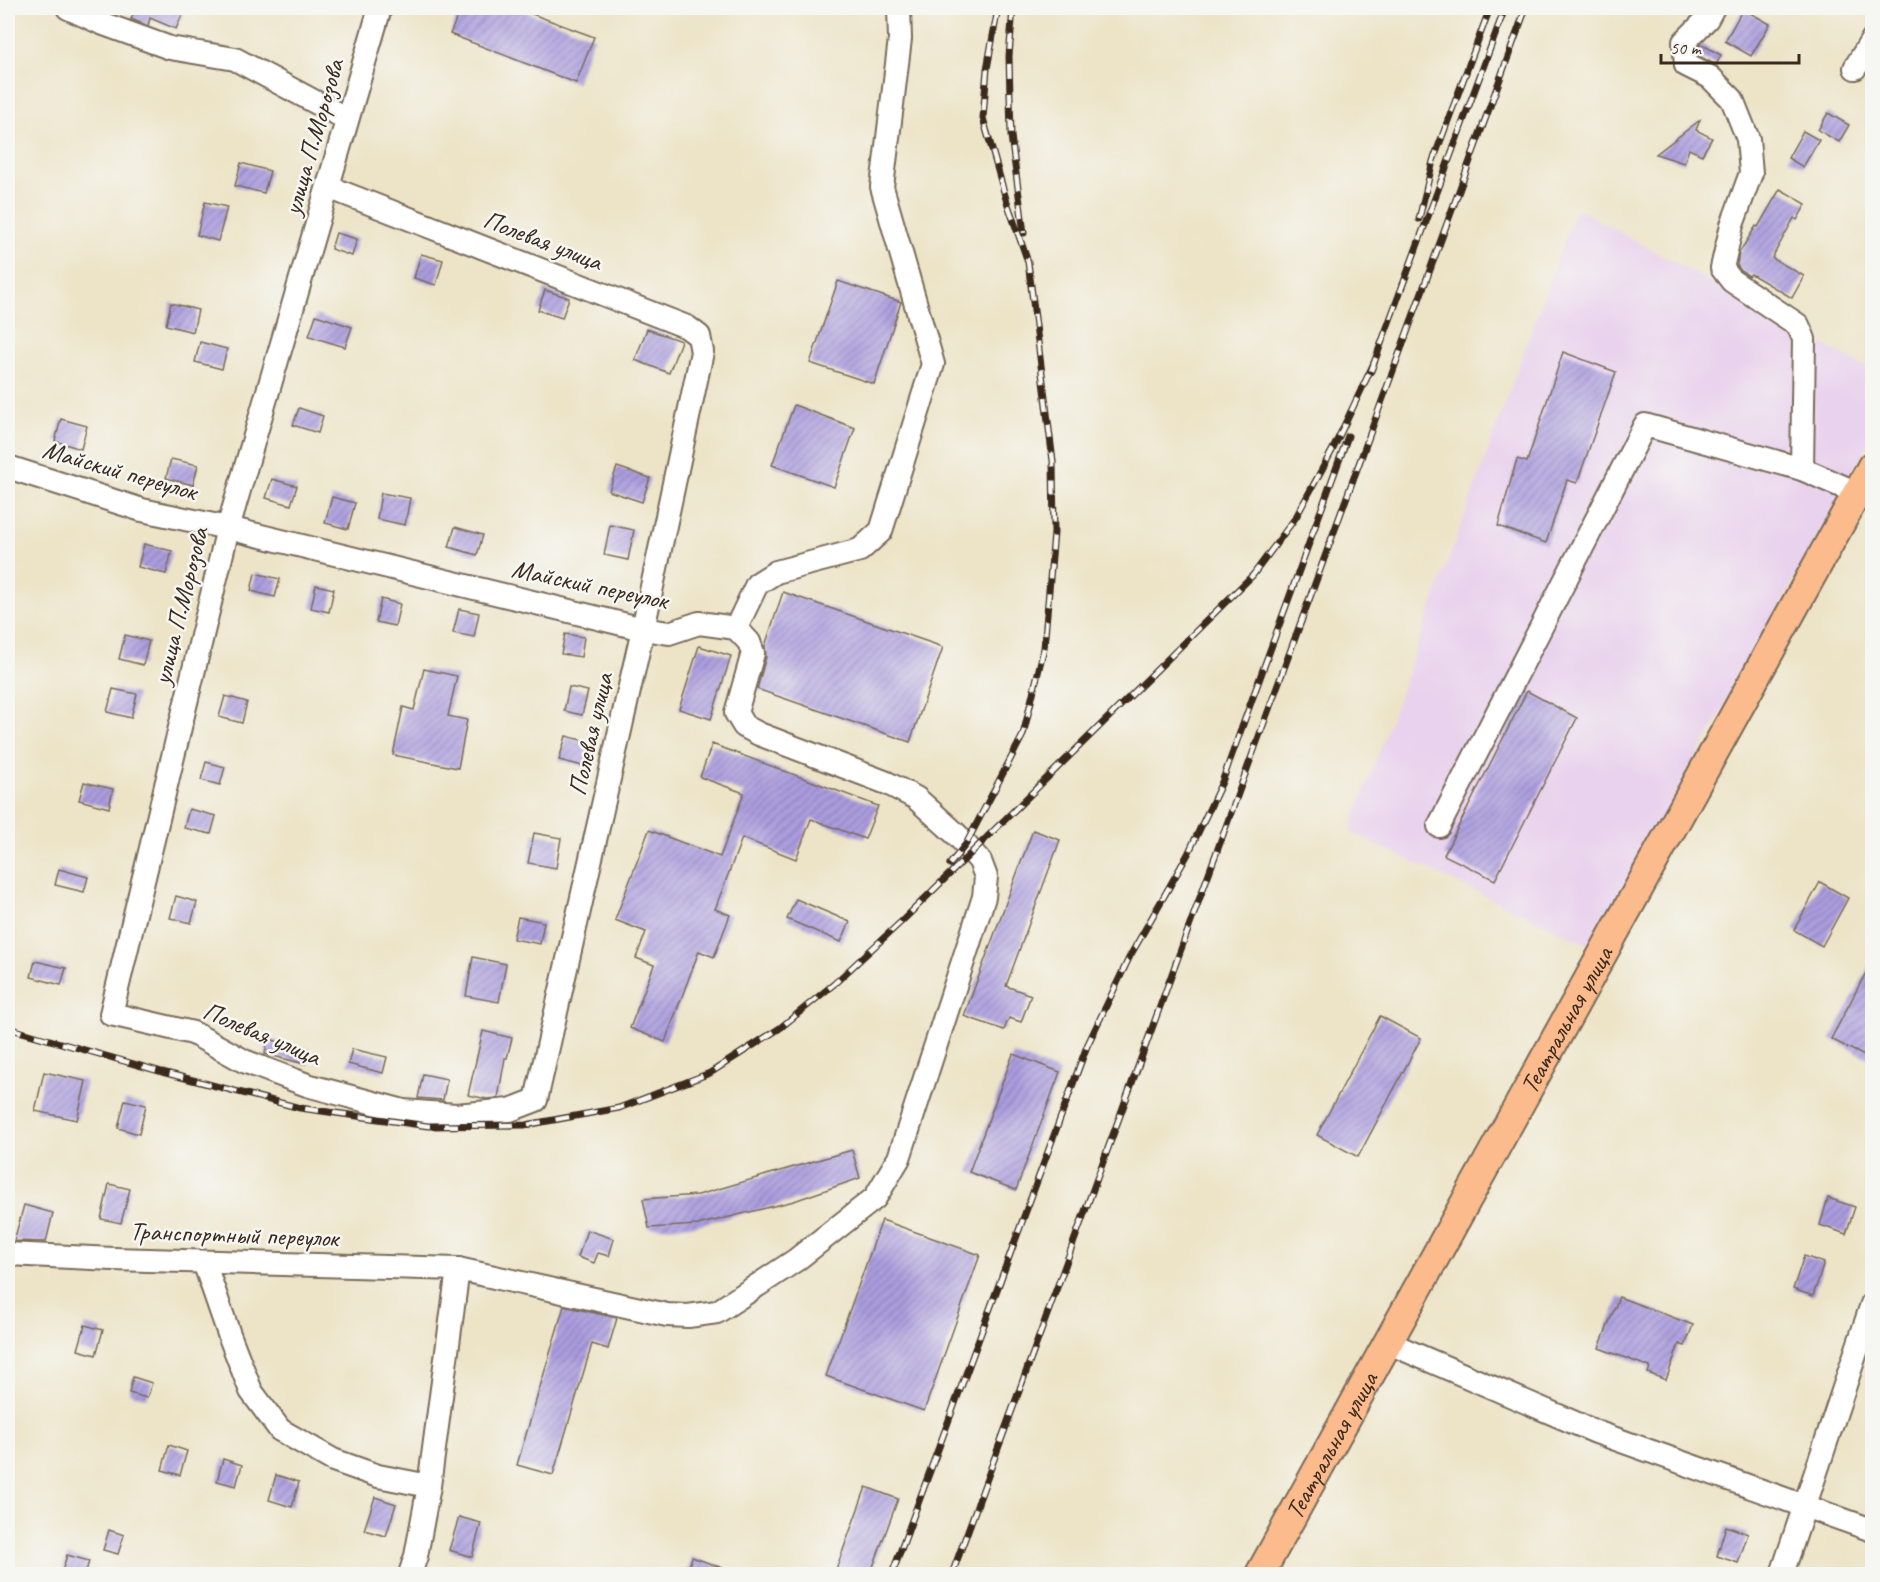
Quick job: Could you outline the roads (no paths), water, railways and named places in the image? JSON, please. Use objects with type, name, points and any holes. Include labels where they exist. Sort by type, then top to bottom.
[{"type":"main road","name":"Театральная улица","points":[[1260,1575],[1872,466]]},
{"type":"street","points":[[68,8],[101,23],[170,48],[235,59],[348,119]]},
{"type":"street","name":"улица П.Морозова","points":[[111,1014],[228,528],[380,8]]},
{"type":"street","points":[[736,628],[758,584],[776,573],[860,550],[881,531],[933,364],[882,187],[900,39],[898,8]]},
{"type":"street","points":[[1713,8],[1707,19],[1684,42],[1686,65],[1710,77],[1732,99],[1748,139],[1751,173],[1732,225],[1722,268],[1732,281],[1798,325],[1804,339],[1802,468]]},
{"type":"street","points":[[1855,68],[1872,40]]},
{"type":"street","name":"Полевая улица","points":[[111,1014],[193,1033],[244,1061],[308,1085],[404,1111],[456,1115],[510,1110],[536,1100],[643,629],[702,352],[699,336],[687,327],[328,187]]},
{"type":"street","points":[[1439,826],[1645,425],[1802,468],[1857,493]]},
{"type":"street","name":"Майский переулок","points":[[8,466],[142,510],[228,528],[643,629],[669,633],[699,623],[736,628]]},
{"type":"street","name":"Транспортный переулок","points":[[8,1254],[458,1269],[667,1316],[688,1316],[717,1312],[796,1260],[875,1198],[899,1158],[984,897],[986,877],[980,861],[973,852],[916,798],[887,783],[759,734],[744,726],[736,713],[753,653],[749,642],[736,628]]},
{"type":"street","points":[[204,1262],[251,1391],[280,1430],[333,1460],[378,1476],[429,1486]]},
{"type":"street","points":[[410,1575],[416,1556],[429,1486],[458,1269]]},
{"type":"street","points":[[1782,1575],[1872,1304]]},
{"type":"street","points":[[1389,1343],[1596,1432],[1872,1530]]},
{"type":"railway","points":[[950,864],[966,844],[1023,735],[1044,648],[1054,533],[1053,461],[1028,262],[1006,199],[983,118],[987,69],[998,8]]},
{"type":"railway","points":[[1013,8],[1009,56],[1011,136],[1024,233]]},
{"type":"railway","points":[[1419,219],[1433,161],[1490,8]]},
{"type":"railway","points":[[1371,371],[1505,8]]},
{"type":"railway","points":[[952,1574],[1526,8]]},
{"type":"railway","points":[[8,1028],[300,1108],[428,1126],[526,1125],[619,1108],[710,1073],[780,1028],[834,984],[902,921],[1253,575],[1296,517],[1333,449],[1374,363]]},
{"type":"railway","points":[[892,1574],[1087,1046],[1130,956],[1188,854],[1222,782],[1348,436]]}]
